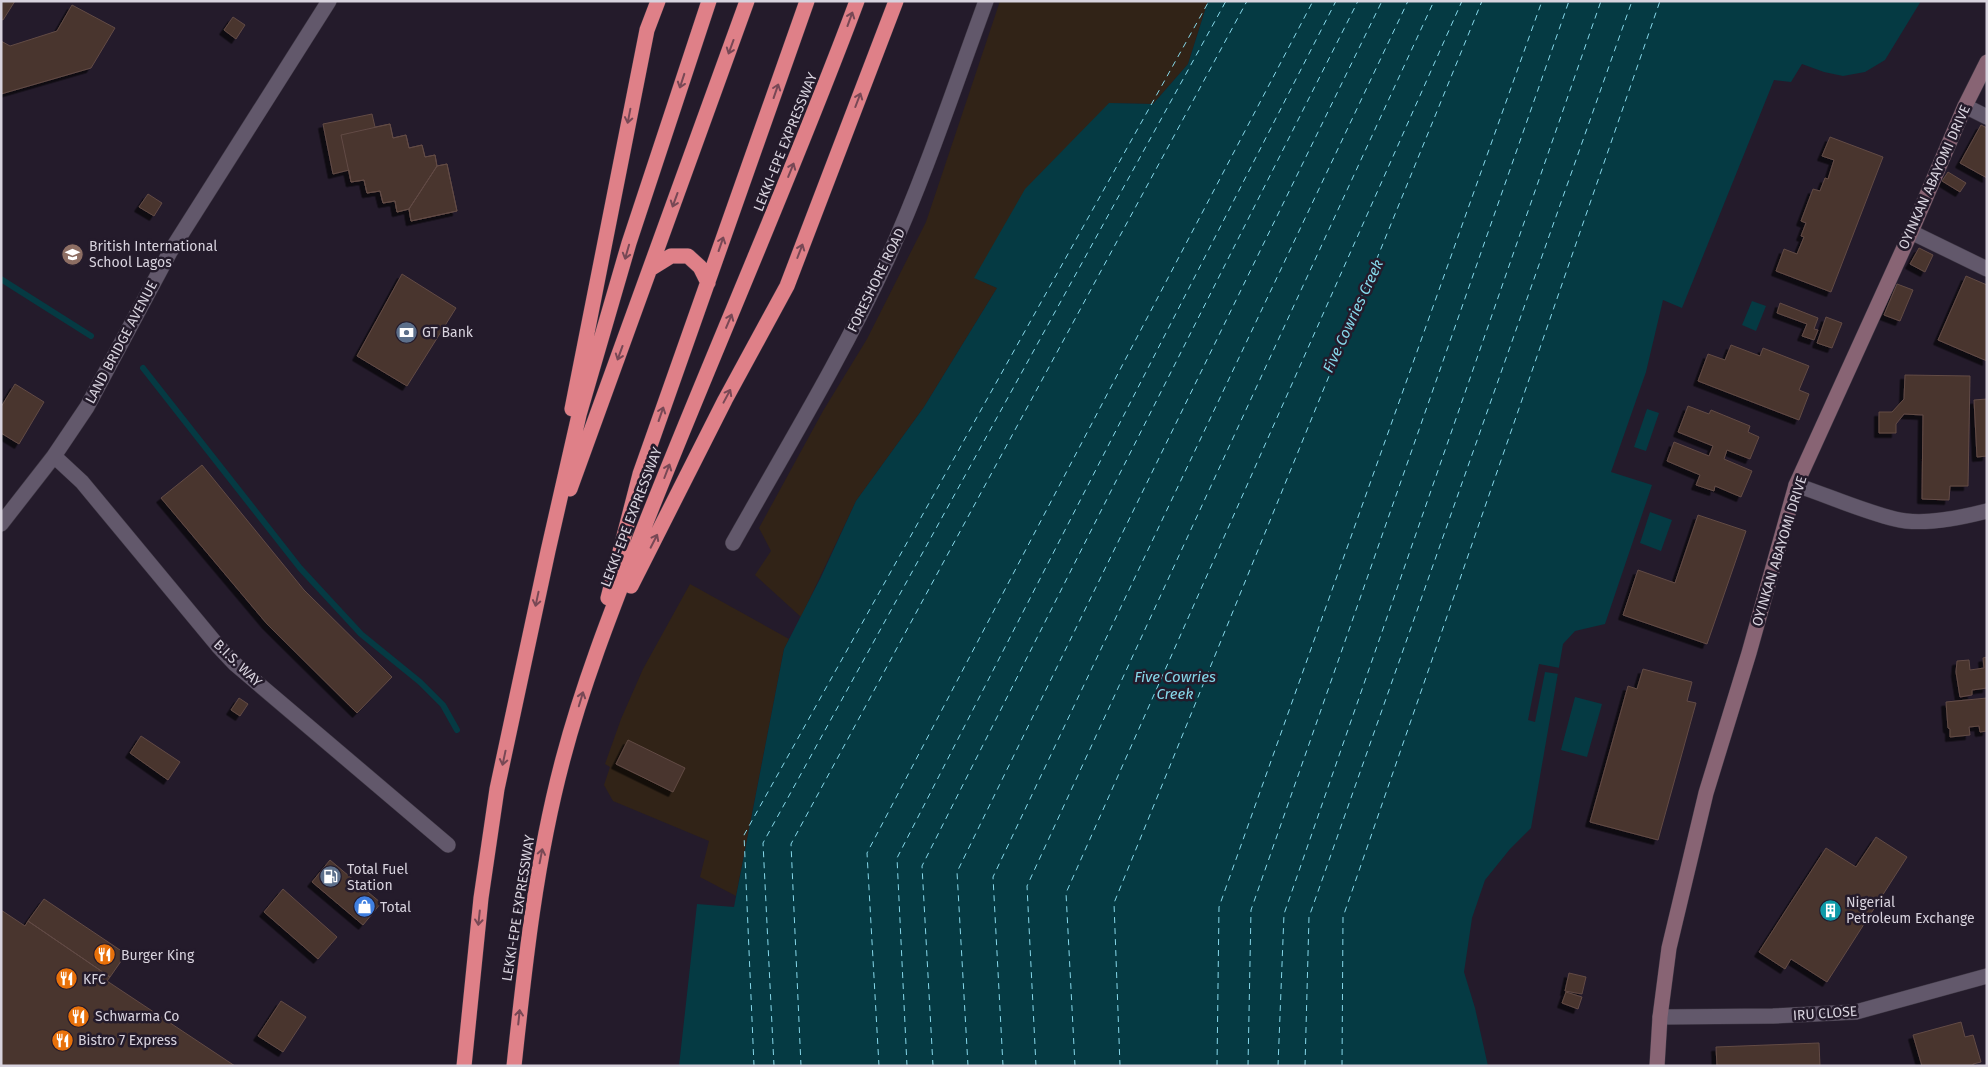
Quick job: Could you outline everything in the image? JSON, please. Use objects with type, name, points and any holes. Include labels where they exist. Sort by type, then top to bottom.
[{"type":"highway","points":[[548,551],[554,499],[633,97],[647,30],[658,1]]},
{"type":"highway","points":[[464,1066],[481,898],[496,798],[579,415],[629,243],[709,1]]},
{"type":"highway","points":[[548,551],[748,1]]},
{"type":"highway","points":[[592,663],[640,474],[807,1]]},
{"type":"highway","name":"LEKKI-EPE EXPRESSWAY","points":[[514,1066],[529,932],[548,821],[563,756],[592,663],[676,448],[751,270],[820,98],[856,1]]},
{"type":"highway","points":[[592,663],[725,400],[787,286],[896,1]]},
{"type":"highway","points":[[650,269],[671,256],[688,256],[700,267],[708,283]]},
{"type":"street","name":"LAND BRIDGE AVENUE","points":[[1,524],[54,456],[87,407],[170,252],[329,1]]},
{"type":"street","name":"FORESHORE ROAD","points":[[733,543],[840,352],[886,260],[909,208],[986,1]]},
{"type":"street","name":"OYINKAN ABAYOMI DRIVE","points":[[1657,1066],[1660,1017],[1669,948],[1706,793],[1749,653],[1796,485],[1965,106],[1987,62]]},
{"type":"street","points":[[1965,106],[1987,118]]},
{"type":"street","points":[[1910,232],[1987,269]]},
{"type":"street","name":"B.I.S. WAY","points":[[54,456],[82,482],[218,646],[236,664],[448,845]]},
{"type":"street","points":[[1796,485],[1896,520],[1915,522],[1962,518],[1987,511]]},
{"type":"street","name":"IRU CLOSE","points":[[1660,1017],[1773,1016],[1856,1012],[1987,976]]},
{"type":"shaded area","points":[[1000,1],[1208,1],[1188,64],[1153,104],[1109,103],[975,278],[997,288],[924,407],[856,501],[801,617],[755,575],[771,551],[759,528],[823,411],[867,339],[926,222]]},
{"type":"shaded area","points":[[690,584],[789,639],[784,649],[736,896],[700,877],[709,841],[613,801],[604,785],[610,767],[605,764],[621,719],[643,669]]},
{"type":"water","name":"Five Cowries Creek","points":[[1208,1],[1921,1],[1885,60],[1865,72],[1843,76],[1802,64],[1791,82],[1774,80],[1682,308],[1663,300],[1646,372],[1611,472],[1652,485],[1605,624],[1575,631],[1563,644],[1531,828],[1510,849],[1485,880],[1472,918],[1464,972],[1475,1008],[1488,1066],[679,1066],[697,904],[734,907],[784,649],[821,577],[856,501],[924,407],[997,288],[974,278],[1025,189],[1109,103],[1153,104],[1188,64]]},
{"type":"water","points":[[1752,301],[1766,306],[1756,331],[1742,325]]},
{"type":"water","points":[[1647,409],[1659,413],[1646,451],[1634,447]]},
{"type":"water","points":[[1650,512],[1672,520],[1661,551],[1640,543]]},
{"type":"water","points":[[1575,697],[1602,704],[1587,757],[1561,750]]},
{"type":"pier","points":[[1539,664],[1560,668],[1559,674],[1545,672],[1535,722],[1528,720]]},
{"type":"building","points":[[1,1],[15,1],[3,20],[1,19]]},
{"type":"building","points":[[72,5],[115,28],[91,68],[1,94],[1,41],[10,46],[57,31]]},
{"type":"building","points":[[233,17],[245,25],[236,39],[224,30]]},
{"type":"building","points":[[372,114],[375,127],[390,124],[393,138],[406,135],[409,148],[422,145],[425,157],[435,155],[437,166],[447,164],[457,211],[411,221],[409,209],[397,212],[395,201],[383,203],[380,191],[367,193],[364,180],[351,182],[349,170],[333,174],[323,124]]},
{"type":"building","points":[[390,124],[393,138],[406,135],[409,148],[422,145],[425,157],[435,155],[437,166],[409,209],[397,212],[395,201],[383,203],[380,191],[367,193],[364,180],[351,182],[341,135]]},
{"type":"building","points":[[1981,125],[1987,128],[1987,178],[1960,163]]},
{"type":"building","points":[[1830,137],[1883,157],[1831,292],[1776,271],[1784,249],[1797,254],[1804,237],[1801,236],[1806,223],[1801,221],[1813,189],[1820,191],[1825,178],[1828,179],[1834,160],[1822,156]]},
{"type":"building","points":[[447,164],[457,211],[411,221],[409,209],[437,166]]},
{"type":"building","points":[[1948,172],[1966,183],[1960,192],[1942,181]]},
{"type":"building","points":[[148,194],[162,203],[154,216],[139,207]]},
{"type":"building","points":[[1919,248],[1933,255],[1925,272],[1910,264]]},
{"type":"building","name":"GT Bank","points":[[402,274],[456,308],[407,386],[357,356]]},
{"type":"building","points":[[1966,276],[1987,285],[1987,361],[1938,340]]},
{"type":"building","points":[[1897,284],[1913,290],[1900,321],[1884,315]]},
{"type":"building","points":[[1780,303],[1818,318],[1814,329],[1818,330],[1814,340],[1802,336],[1807,324],[1777,313]]},
{"type":"building","points":[[1826,317],[1842,323],[1832,348],[1817,343]]},
{"type":"building","points":[[1731,345],[1760,356],[1763,348],[1809,366],[1799,390],[1809,394],[1799,420],[1698,381],[1708,354],[1725,360]]},
{"type":"building","points":[[1905,375],[1970,376],[1968,486],[1950,486],[1949,500],[1922,499],[1923,415],[1904,414],[1896,424],[1896,433],[1879,433],[1879,412],[1892,412],[1904,399]]},
{"type":"building","points":[[15,384],[44,402],[19,444],[1,433],[1,407]]},
{"type":"building","points":[[1987,399],[1987,456],[1977,457],[1974,400]]},
{"type":"building","points":[[1688,406],[1709,414],[1711,410],[1750,426],[1748,432],[1759,437],[1750,459],[1727,450],[1724,459],[1752,471],[1741,497],[1715,486],[1714,491],[1696,485],[1700,475],[1667,461],[1674,442],[1709,456],[1713,446],[1678,432]]},
{"type":"building","points":[[202,465],[304,590],[392,677],[357,713],[267,624],[161,498]]},
{"type":"building","points":[[1698,515],[1746,531],[1707,644],[1623,615],[1638,570],[1675,583]]},
{"type":"building","points":[[1987,657],[1987,688],[1972,690],[1972,695],[1960,697],[1956,672],[1957,661],[1969,660],[1970,670],[1984,668],[1983,658]]},
{"type":"building","points":[[1643,669],[1692,682],[1687,701],[1696,703],[1658,840],[1590,822],[1628,686],[1637,689]]},
{"type":"building","points":[[239,698],[248,704],[240,716],[231,710]]},
{"type":"building","points":[[1987,698],[1987,731],[1980,732],[1979,726],[1969,727],[1970,735],[1950,737],[1946,702]]},
{"type":"building","points":[[141,736],[180,762],[168,780],[130,753]]},
{"type":"building","points":[[628,740],[685,768],[673,792],[616,764]]},
{"type":"building","name":"Nigerial Petroleum Exchange","points":[[1876,837],[1907,857],[1827,982],[1791,959],[1785,969],[1759,952],[1826,848],[1856,867]]},
{"type":"building","points":[[330,860],[381,903],[363,925],[312,882]]},
{"type":"building","points":[[283,889],[337,937],[318,959],[264,912]]},
{"type":"building","points":[[44,899],[126,954],[110,977],[28,921]]},
{"type":"building","points":[[1,910],[25,926],[28,921],[110,977],[107,981],[235,1066],[1,1066]]},
{"type":"building","points":[[1569,973],[1586,977],[1582,994],[1565,991]]},
{"type":"building","points":[[1566,992],[1582,997],[1578,1009],[1562,1003]]},
{"type":"building","points":[[281,1001],[306,1017],[283,1052],[258,1036]]},
{"type":"building","points":[[1961,1022],[1965,1037],[1973,1035],[1981,1062],[1973,1064],[1973,1066],[1922,1066],[1913,1035]]},
{"type":"building","points":[[1819,1043],[1820,1066],[1717,1066],[1716,1047]]},
{"type":"waterway","points":[[1,279],[91,336]]},
{"type":"waterway","points":[[143,368],[300,568],[361,634],[420,682],[443,705],[457,730]]},
{"type":"ferry route","points":[[754,1066],[744,835],[1209,1]]},
{"type":"ferry route","points":[[774,1066],[763,843],[1226,1]]},
{"type":"ferry route","points":[[801,1066],[791,844],[1247,1]]},
{"type":"ferry route","points":[[879,1066],[867,853],[1313,1]]},
{"type":"ferry route","points":[[907,1066],[897,858],[1336,1]]},
{"type":"ferry route","points":[[933,1066],[922,866],[1358,1]]},
{"type":"ferry route","points":[[968,1066],[957,872],[1382,1]]},
{"type":"ferry route","points":[[1003,1066],[993,877],[1408,1]]},
{"type":"ferry route","points":[[1036,1066],[1027,886],[1434,1]]},
{"type":"ferry route","points":[[1075,1066],[1066,893],[1462,1]]},
{"type":"ferry route","points":[[1120,1066],[1114,903],[1482,1]]},
{"type":"ferry route","points":[[1217,1066],[1219,907],[1542,1]]},
{"type":"ferry route","points":[[1248,1066],[1251,910],[1569,1]]},
{"type":"ferry route","points":[[1278,1066],[1284,914],[1601,1]]},
{"type":"ferry route","points":[[1305,1066],[1309,917],[1632,1]]},
{"type":"ferry route","points":[[1342,1066],[1343,917],[1660,1]]},
{"type":"place","name":"British International School Lagos","points":[[73,254]]},
{"type":"place","name":"GT Bank","points":[[406,332]]},
{"type":"place","name":"Total Fuel Station","points":[[331,877]]},
{"type":"place","name":"Total","points":[[364,907]]},
{"type":"place","name":"Nigerial Petroleum Exchange","points":[[1830,910]]},
{"type":"place","name":"Burger King","points":[[105,955]]},
{"type":"place","name":"KFC","points":[[67,979]]},
{"type":"place","name":"Schwarma Co","points":[[79,1016]]},
{"type":"place","name":"Bistro 7 Express","points":[[62,1040]]}]
